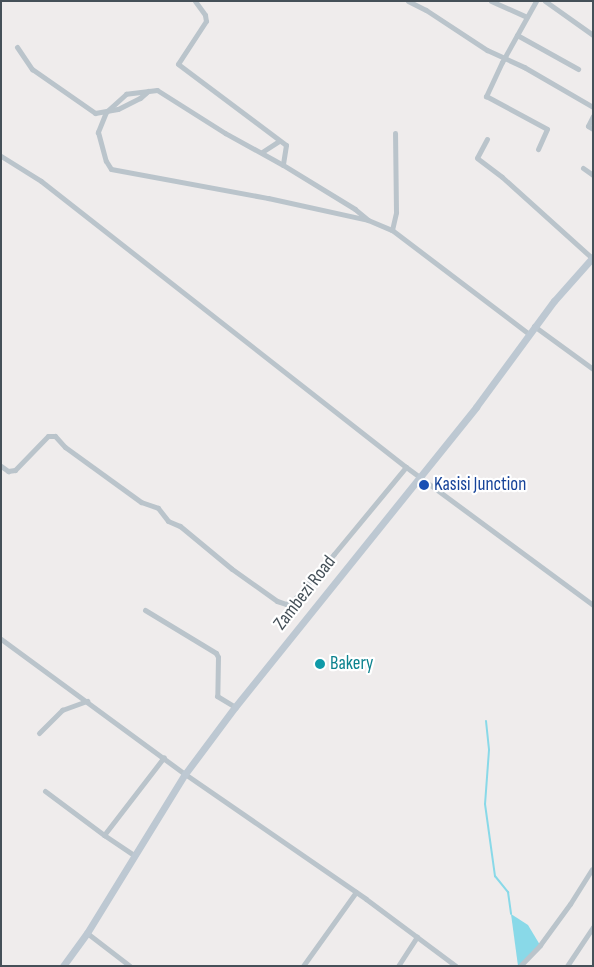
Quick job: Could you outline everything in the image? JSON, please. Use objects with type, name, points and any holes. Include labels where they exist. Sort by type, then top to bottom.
[{"type":"main road","name":"Zambezi Road","points":[[64,966],[186,774],[235,707],[476,407],[534,326],[592,257]]},
{"type":"street","points":[[195,1],[205,15],[206,21],[178,64],[286,145],[283,165]]},
{"type":"street","points":[[408,1],[426,10],[468,38],[593,107]]},
{"type":"street","points":[[491,1],[526,17]]},
{"type":"street","points":[[536,1],[486,96],[547,129],[538,149]]},
{"type":"street","points":[[545,1],[593,35]]},
{"type":"street","points":[[517,35],[578,69]]},
{"type":"street","points":[[17,47],[32,69],[70,98],[95,113],[106,112],[128,104],[148,91]]},
{"type":"street","points":[[368,220],[355,209],[157,90],[126,94],[106,112],[98,132],[106,161],[111,170],[216,188],[368,220],[392,230],[529,334]]},
{"type":"street","points":[[593,116],[588,126],[593,129]]},
{"type":"street","points":[[392,230],[396,212],[395,133]]},
{"type":"street","points":[[487,139],[477,158],[502,177],[592,257]]},
{"type":"street","points":[[262,152],[279,141]]},
{"type":"street","points":[[1,156],[40,182],[116,239],[406,467],[513,548],[593,605]]},
{"type":"street","points":[[583,168],[593,175]]},
{"type":"street","points":[[534,326],[593,369]]},
{"type":"street","points":[[1,466],[8,471],[15,470],[48,436],[54,436],[65,447],[141,502],[158,508],[168,521],[180,526],[232,569],[276,601],[286,604],[292,602],[328,562],[406,467]]},
{"type":"street","points":[[145,610],[216,653],[218,657],[217,696],[235,707]]},
{"type":"street","points":[[1,638],[186,774],[356,892],[456,966]]},
{"type":"street","points":[[39,733],[62,710],[87,701]]},
{"type":"street","points":[[104,835],[164,757]]},
{"type":"street","points":[[45,790],[135,856]]},
{"type":"street","points":[[520,966],[570,904],[592,869]]},
{"type":"street","points":[[303,966],[356,892]]},
{"type":"street","points":[[568,966],[593,927]]},
{"type":"street","points":[[87,932],[130,966]]},
{"type":"street","points":[[398,966],[417,937]]},
{"type":"water","points":[[511,914],[528,925],[540,945],[518,966]]},
{"type":"waterway","points":[[486,721],[489,750],[485,804],[495,876],[508,892],[511,914]]},
{"type":"place","name":"Kasisi Junction","points":[[424,485]]},
{"type":"place","name":"Bakery","points":[[320,664]]}]
